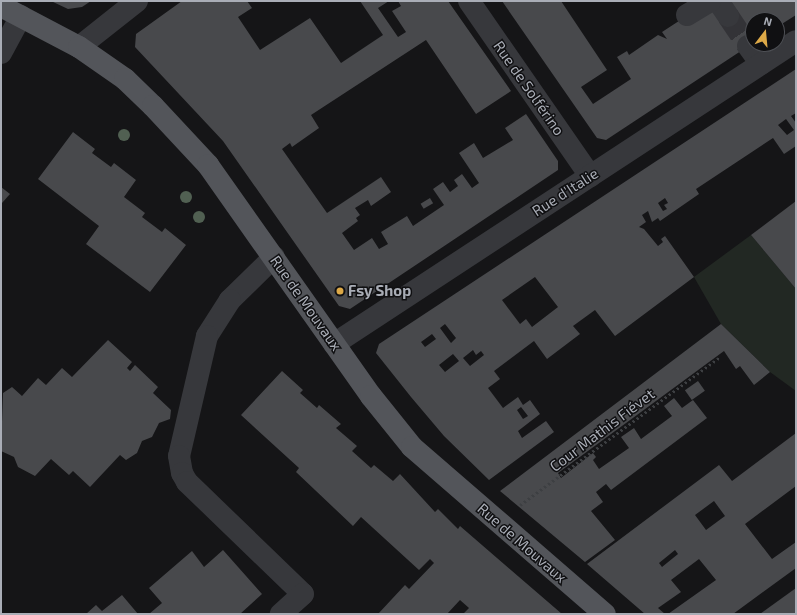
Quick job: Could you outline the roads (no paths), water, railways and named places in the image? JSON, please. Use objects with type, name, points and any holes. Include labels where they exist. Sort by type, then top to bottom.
[{"type":"main road","name":"Rue de Mouvaux","points":[[1,6],[79,47],[125,79],[180,133],[208,165],[334,344],[412,447],[605,614]]},
{"type":"street","points":[[79,47],[137,1]]},
{"type":"street","name":"Rue de Solférino","points":[[469,1],[590,176]]},
{"type":"street","points":[[687,15],[710,1]]},
{"type":"street","points":[[1,52],[21,16]]},
{"type":"street","name":"Rue d'Italie","points":[[334,344],[796,41]]},
{"type":"street","points":[[752,52],[761,64]]},
{"type":"street","points":[[274,257],[230,300],[207,336],[179,456],[182,473],[188,482],[303,594],[281,614]]},
{"type":"tunnel","points":[[728,16],[745,42]]},
{"type":"place","name":"Fsy Shop","points":[[340,291]]}]
